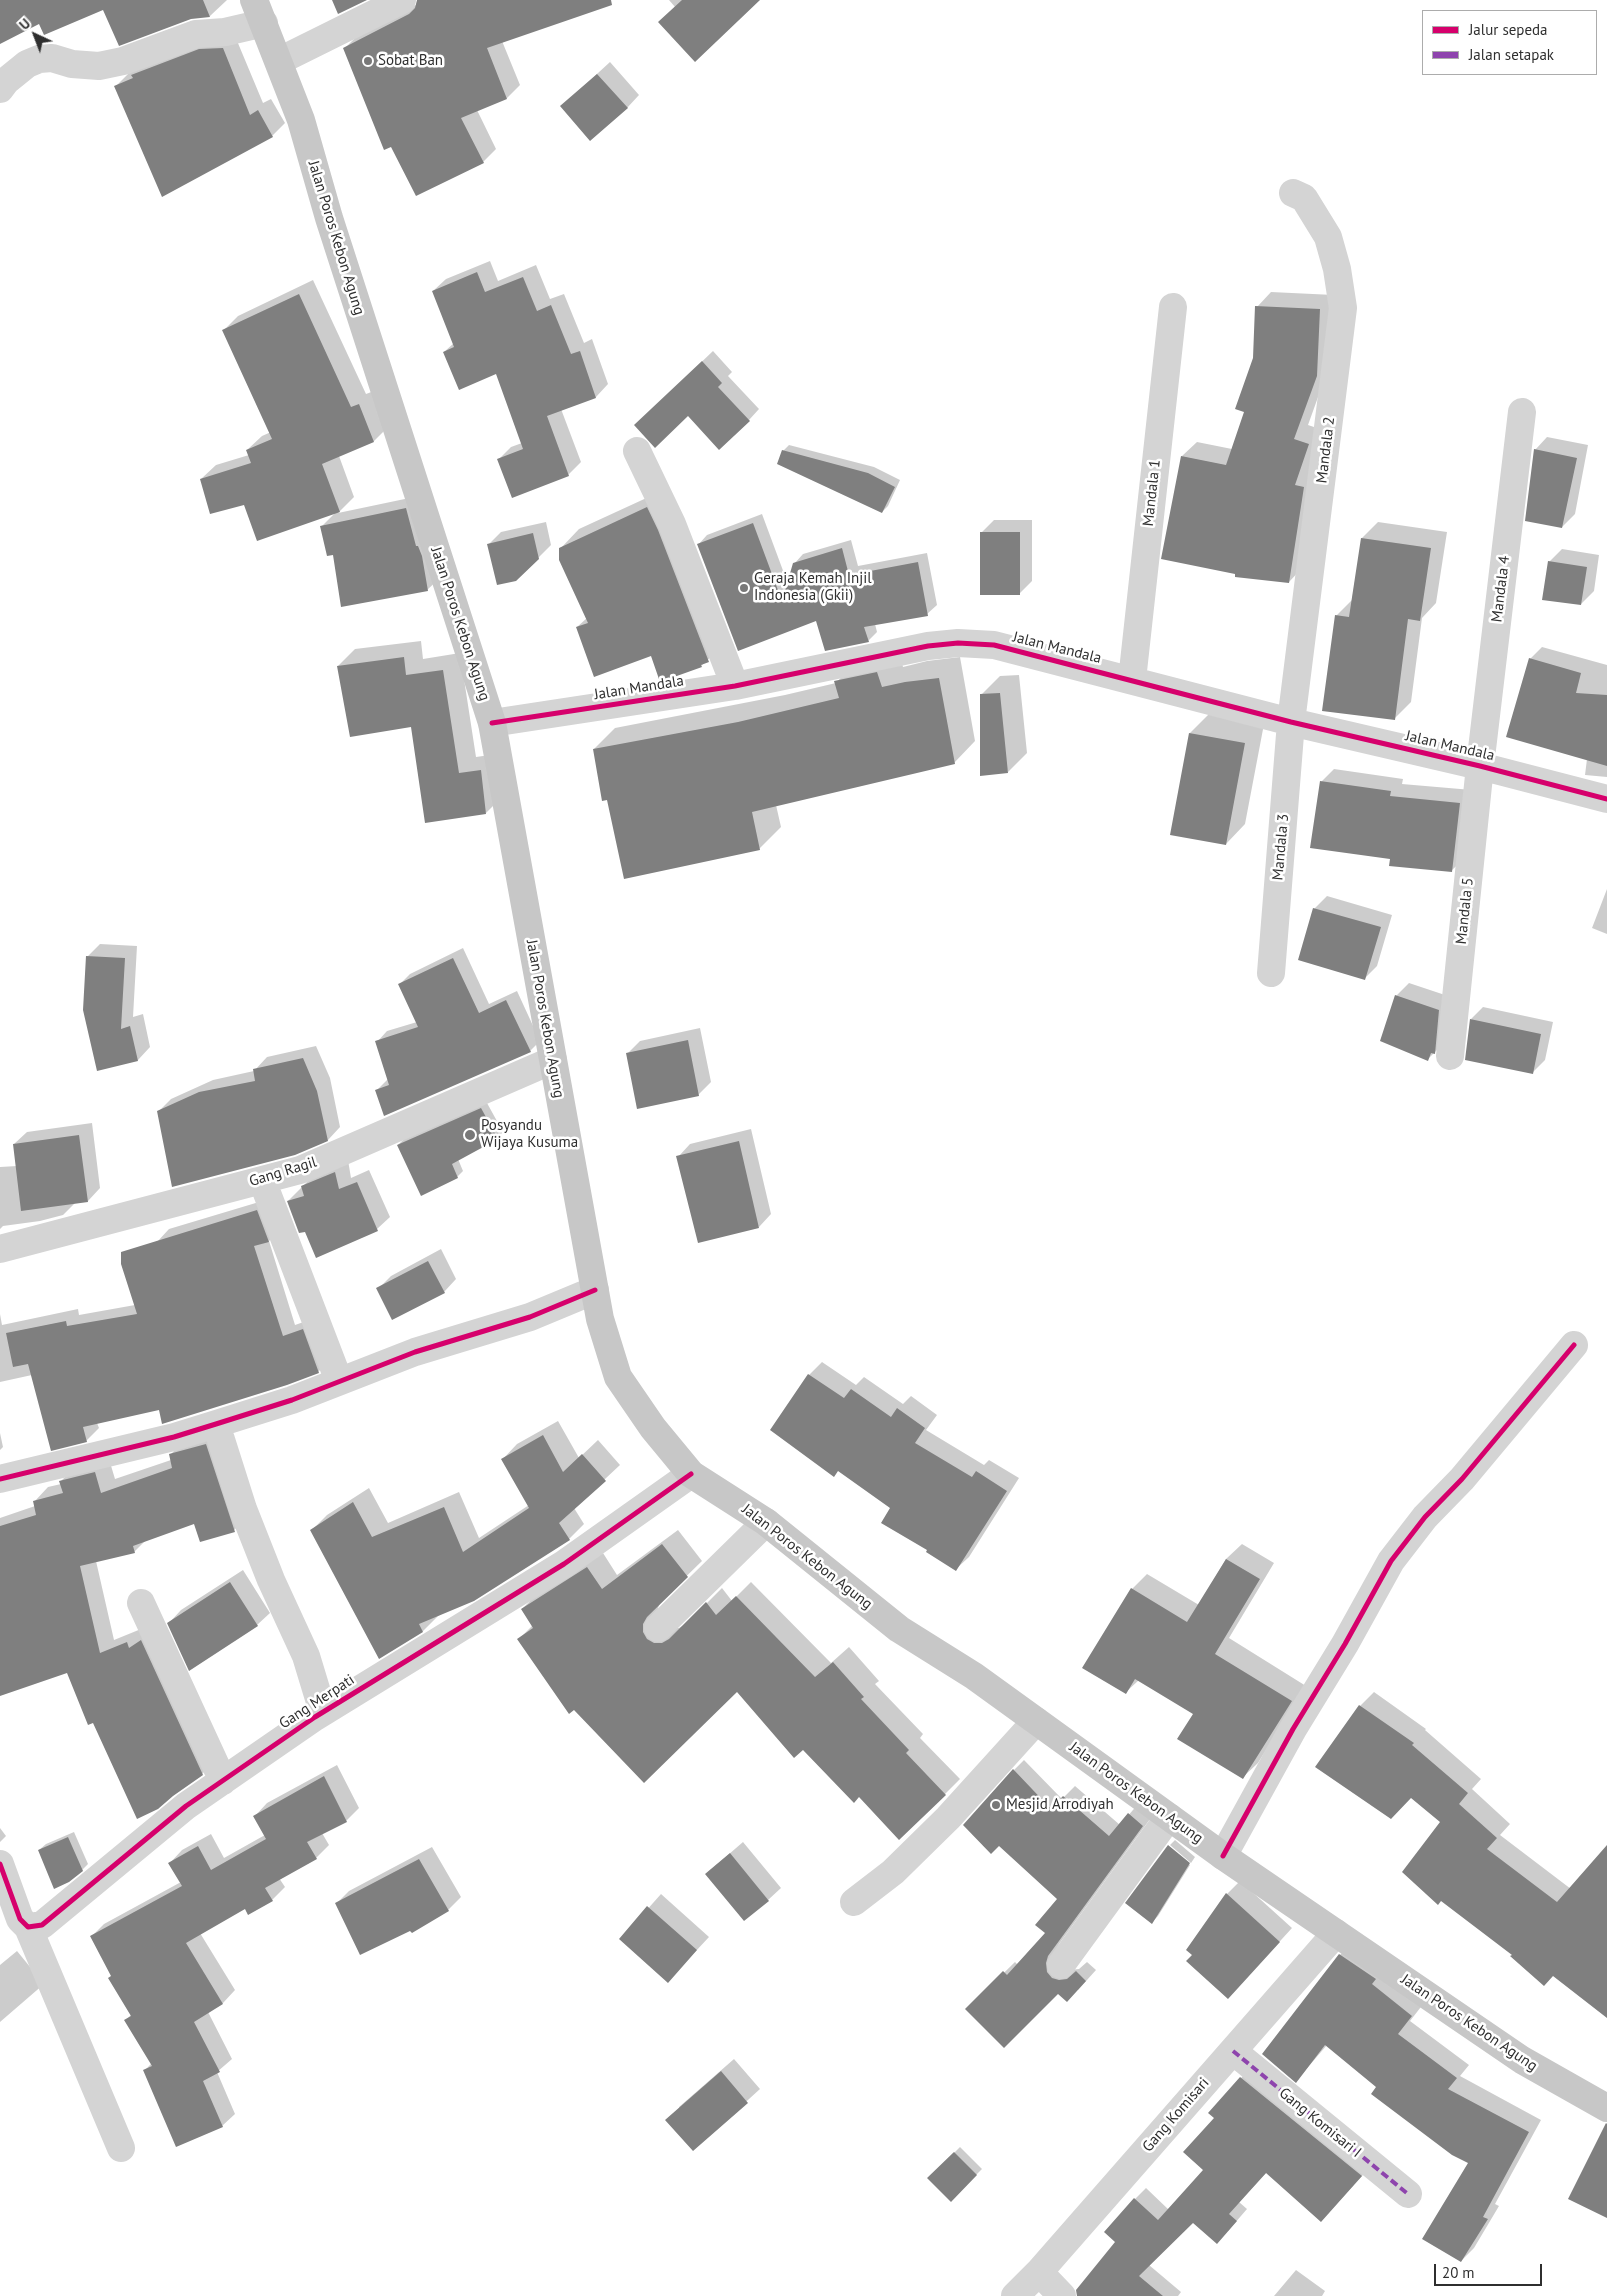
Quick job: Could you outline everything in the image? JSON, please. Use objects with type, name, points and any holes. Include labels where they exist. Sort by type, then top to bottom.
[{"type":"main road","name":"Jalan Poros Kebon Agung","points":[[259,12],[301,120],[329,218],[492,723],[594,1290],[600,1318],[618,1377],[654,1428],[691,1474],[766,1522],[899,1629],[974,1676],[1223,1856],[1522,2060],[1607,2108]]},
{"type":"street","points":[[278,60],[402,0]]},
{"type":"street","points":[[0,89],[6,81],[27,64],[39,59],[52,58],[72,64],[99,66],[123,61],[196,34],[226,32],[259,12]]},
{"type":"street","name":"Mandala 2","points":[[1291,722],[1343,308],[1337,268],[1328,237],[1304,198],[1293,193]]},
{"type":"street","name":"Mandala 1","points":[[1132,680],[1173,306]]},
{"type":"street","name":"Mandala 4","points":[[1480,766],[1522,412]]},
{"type":"street","points":[[637,451],[672,524],[735,686]]},
{"type":"street","name":"Jalan Mandala","points":[[492,723],[735,686],[928,646],[958,642],[994,645],[1291,722],[1480,766],[1607,799]]},
{"type":"street","name":"Mandala 3","points":[[1271,973],[1291,722]]},
{"type":"street","name":"Mandala 5","points":[[1450,1056],[1480,766]]},
{"type":"street","name":"Gang Ragil","points":[[0,1248],[300,1170],[552,1060]]},
{"type":"street","points":[[262,1180],[339,1381]]},
{"type":"street","points":[[0,1479],[174,1437],[292,1400],[415,1352],[530,1317],[594,1290]]},
{"type":"street","points":[[1223,1856],[1293,1728],[1345,1644],[1391,1561],[1425,1517],[1462,1479],[1574,1345]]},
{"type":"street","points":[[216,1424],[243,1509],[271,1580],[306,1656],[323,1712]]},
{"type":"street","name":"Gang Merpati","points":[[28,1927],[42,1925],[186,1806],[323,1712],[564,1564],[691,1474]]},
{"type":"street","points":[[658,1628],[766,1522]]},
{"type":"street","points":[[141,1603],[223,1781]]},
{"type":"street","points":[[854,1902],[893,1872],[948,1818],[1036,1721]]},
{"type":"street","points":[[1061,1965],[1169,1817]]},
{"type":"street","points":[[0,1864],[16,1911],[20,1919],[28,1927],[121,2148]]},
{"type":"street","name":"Gang Komisari","points":[[1015,2296],[1039,2272],[1336,1933]]},
{"type":"street","name":"Gang Komisari I","points":[[1233,2051],[1408,2194]]},
{"type":"street","points":[[1039,2272],[1062,2296]]},
{"type":"building","points":[[0,0],[203,0],[210,17],[191,19],[119,46],[103,10],[44,35],[39,24],[0,44]]},
{"type":"building","points":[[332,0],[367,0],[338,14]]},
{"type":"building","points":[[417,0],[611,0],[612,5],[487,48],[507,99],[461,118],[484,163],[416,196],[391,147],[384,150],[343,48],[409,14],[415,8]]},
{"type":"building","points":[[682,0],[760,0],[695,62],[658,22]]},
{"type":"building","points":[[223,48],[250,115],[258,110],[273,137],[162,197],[114,86],[133,78],[131,75],[199,49]]},
{"type":"building","points":[[597,74],[628,108],[590,141],[560,106]]},
{"type":"building","points":[[477,272],[485,292],[523,277],[537,311],[551,305],[571,354],[580,351],[596,398],[547,416],[569,476],[512,498],[497,459],[523,449],[496,374],[459,390],[443,352],[454,347],[432,291]]},
{"type":"building","points":[[299,294],[351,407],[359,404],[374,442],[322,464],[340,512],[257,541],[244,505],[210,514],[200,479],[251,463],[246,450],[272,439],[222,330]]},
{"type":"building","points":[[1255,306],[1320,309],[1317,376],[1294,439],[1309,444],[1295,485],[1304,487],[1289,583],[1235,577],[1235,574],[1161,559],[1181,456],[1226,465],[1244,412],[1235,409],[1253,358]]},
{"type":"building","points":[[702,361],[722,383],[718,387],[750,421],[719,450],[688,416],[655,448],[634,425]]},
{"type":"building","points":[[1534,449],[1577,458],[1562,528],[1525,521]]},
{"type":"building","points":[[782,450],[868,473],[895,487],[882,513],[777,464]]},
{"type":"building","points":[[647,507],[658,530],[709,662],[701,665],[702,667],[660,682],[651,656],[594,677],[576,627],[588,623],[559,560],[559,548]]},
{"type":"building","points":[[406,508],[416,546],[418,546],[422,556],[428,591],[341,607],[333,555],[327,556],[320,526]]},
{"type":"building","points":[[753,523],[782,601],[793,563],[842,548],[849,575],[918,562],[928,616],[864,627],[869,642],[825,651],[816,621],[738,651],[697,544]]},
{"type":"building","points":[[980,532],[1020,532],[1020,595],[980,595]]},
{"type":"building","points":[[533,533],[539,559],[516,581],[497,585],[487,544]]},
{"type":"building","points":[[1361,538],[1431,548],[1420,621],[1408,619],[1395,720],[1322,711],[1335,615],[1349,617]]},
{"type":"building","points":[[1548,561],[1587,567],[1581,605],[1542,600]]},
{"type":"building","points":[[404,657],[406,675],[443,670],[459,773],[481,770],[486,814],[425,823],[411,727],[350,737],[337,666]]},
{"type":"building","points":[[1529,658],[1581,673],[1576,693],[1607,695],[1607,766],[1506,737]]},
{"type":"building","points":[[877,672],[882,687],[939,678],[955,764],[752,812],[760,850],[624,879],[607,800],[602,801],[593,749],[738,722],[839,698],[834,681]]},
{"type":"building","points":[[1000,693],[1008,773],[980,776],[980,694]]},
{"type":"building","points":[[1189,733],[1245,743],[1226,845],[1170,835]]},
{"type":"building","points":[[1320,781],[1391,791],[1390,796],[1460,803],[1452,872],[1389,866],[1390,859],[1310,848]]},
{"type":"building","points":[[1313,908],[1381,927],[1365,980],[1298,960]]},
{"type":"building","points":[[86,956],[125,958],[121,1029],[130,1026],[138,1061],[97,1071],[83,1010]]},
{"type":"building","points":[[453,958],[479,1013],[506,1000],[531,1052],[384,1116],[375,1090],[389,1085],[375,1041],[418,1027],[398,984]]},
{"type":"building","points":[[1395,995],[1439,1010],[1435,1054],[1431,1053],[1428,1061],[1380,1041]]},
{"type":"building","points":[[1470,1019],[1541,1034],[1533,1074],[1465,1060]]},
{"type":"building","points":[[688,1040],[699,1096],[637,1109],[626,1053]]},
{"type":"building","points":[[303,1058],[317,1091],[328,1141],[295,1155],[172,1187],[157,1111],[199,1092],[255,1081],[253,1069]]},
{"type":"building","points":[[481,1108],[498,1139],[452,1164],[458,1178],[421,1196],[397,1145]]},
{"type":"building","points":[[79,1135],[88,1202],[21,1211],[13,1144]]},
{"type":"building","points":[[739,1141],[759,1228],[698,1243],[676,1156]]},
{"type":"building","points":[[335,1172],[339,1189],[357,1182],[378,1231],[316,1258],[305,1232],[299,1233],[287,1201],[304,1196],[301,1186]]},
{"type":"building","points":[[257,1210],[269,1242],[254,1246],[283,1336],[303,1329],[319,1373],[287,1385],[162,1424],[159,1410],[83,1427],[87,1442],[51,1451],[28,1364],[13,1367],[6,1333],[66,1321],[67,1326],[137,1314],[121,1264],[121,1252]]},
{"type":"building","points":[[428,1261],[445,1293],[392,1320],[376,1288]]},
{"type":"building","points":[[808,1374],[844,1398],[851,1389],[891,1417],[897,1408],[925,1428],[915,1443],[972,1477],[976,1471],[1007,1491],[956,1571],[926,1552],[927,1550],[881,1523],[890,1508],[838,1471],[834,1477],[770,1430]]},
{"type":"building","points":[[543,1435],[563,1472],[582,1454],[606,1481],[559,1523],[570,1540],[474,1601],[419,1624],[423,1632],[379,1659],[310,1530],[353,1502],[372,1537],[444,1507],[463,1552],[529,1508],[501,1459]]},
{"type":"building","points":[[206,1444],[235,1532],[200,1542],[194,1524],[133,1546],[135,1553],[80,1566],[100,1653],[127,1642],[129,1648],[141,1640],[203,1775],[158,1809],[137,1819],[93,1723],[88,1725],[67,1673],[0,1696],[0,1526],[36,1515],[33,1501],[63,1493],[59,1481],[95,1472],[101,1493],[172,1468],[169,1454]]},
{"type":"building","points":[[662,1544],[688,1577],[647,1617],[643,1624],[643,1632],[647,1639],[654,1643],[662,1643],[669,1639],[706,1602],[716,1615],[736,1596],[815,1677],[833,1662],[864,1697],[861,1699],[909,1750],[906,1753],[946,1795],[899,1840],[859,1797],[854,1803],[803,1750],[794,1758],[737,1692],[644,1783],[574,1710],[569,1714],[517,1639],[533,1628],[521,1609],[587,1567],[602,1589]]},
{"type":"building","points":[[1226,1559],[1260,1579],[1215,1654],[1292,1701],[1243,1779],[1177,1739],[1193,1714],[1135,1679],[1126,1694],[1082,1668],[1131,1588],[1187,1622]]},
{"type":"building","points":[[230,1582],[258,1626],[189,1671],[167,1623]]},
{"type":"building","points":[[1359,1705],[1414,1743],[1412,1745],[1468,1793],[1459,1804],[1497,1838],[1487,1849],[1557,1902],[1607,1845],[1607,2018],[1553,1976],[1544,1986],[1510,1956],[1512,1955],[1441,1901],[1438,1905],[1402,1872],[1440,1822],[1411,1798],[1391,1819],[1315,1767]]},
{"type":"building","points":[[1013,1769],[1051,1809],[1063,1796],[1109,1836],[1128,1813],[1143,1826],[1048,1956],[1046,1963],[1047,1972],[1052,1978],[1059,1980],[1067,1979],[1076,1971],[1086,1981],[1067,2002],[1058,1994],[1004,2048],[965,2009],[1003,1971],[1007,1975],[1045,1933],[1035,1925],[1057,1899],[999,1846],[991,1854],[963,1825]]},
{"type":"building","points":[[324,1776],[347,1822],[307,1842],[317,1859],[265,1888],[273,1901],[248,1915],[245,1909],[186,1943],[223,2004],[194,2022],[220,2072],[203,2081],[223,2127],[176,2147],[143,2070],[152,2066],[124,2020],[131,2016],[108,1978],[111,1976],[90,1936],[182,1886],[168,1863],[198,1846],[211,1870],[266,1839],[253,1816]]},
{"type":"building","points":[[68,1837],[83,1871],[69,1882],[54,1889],[38,1850]]},
{"type":"building","points":[[1168,1845],[1190,1863],[1152,1924],[1125,1903]]},
{"type":"building","points":[[730,1853],[769,1901],[744,1921],[705,1874]]},
{"type":"building","points":[[419,1859],[449,1911],[412,1933],[410,1931],[360,1955],[335,1903]]},
{"type":"building","points":[[1226,1893],[1280,1942],[1228,1999],[1186,1961],[1192,1955],[1186,1950]]},
{"type":"building","points":[[647,1906],[697,1950],[668,1983],[619,1939]]},
{"type":"building","points":[[1339,1954],[1376,1979],[1372,1984],[1412,2016],[1398,2034],[1457,2078],[1448,2089],[1529,2132],[1483,2217],[1488,2219],[1461,2262],[1422,2239],[1468,2163],[1452,2155],[1371,2094],[1376,2087],[1325,2045],[1296,2083],[1262,2054]]},
{"type":"building","points":[[721,2071],[748,2103],[693,2151],[665,2120]]},
{"type":"building","points":[[1240,2077],[1362,2176],[1321,2222],[1266,2173],[1229,2214],[1237,2221],[1217,2244],[1193,2223],[1139,2276],[1163,2296],[1077,2296],[1076,2290],[1115,2242],[1104,2232],[1134,2198],[1158,2220],[1203,2170],[1183,2152],[1214,2118],[1208,2113]]},
{"type":"building","points":[[1607,2124],[1607,2218],[1568,2199]]},
{"type":"building","points":[[954,2152],[977,2175],[951,2202],[927,2178]]},
{"type":"marked path","points":[[1233,2051],[1408,2194]]},
{"type":"cycle path","points":[[492,723],[735,686],[928,646],[958,643],[994,645],[1291,722],[1480,766],[1607,799]]},
{"type":"cycle path","points":[[0,1479],[174,1437],[292,1400],[415,1352],[530,1317],[595,1290]]},
{"type":"cycle path","points":[[1223,1856],[1293,1729],[1345,1644],[1391,1561],[1425,1517],[1462,1479],[1574,1345]]},
{"type":"cycle path","points":[[0,1864],[20,1919],[28,1927],[42,1925],[186,1806],[315,1717],[564,1564],[691,1474]]},
{"type":"place","name":"Sobat Ban","points":[[368,61]]},
{"type":"place","name":"Geraja Kemah Injil Indonesia (Gkii)","points":[[744,588]]},
{"type":"place","name":"Posyandu Wijaya Kusuma","points":[[470,1135]]},
{"type":"place","name":"Mesjid Arrodiyah","points":[[996,1805]]}]
